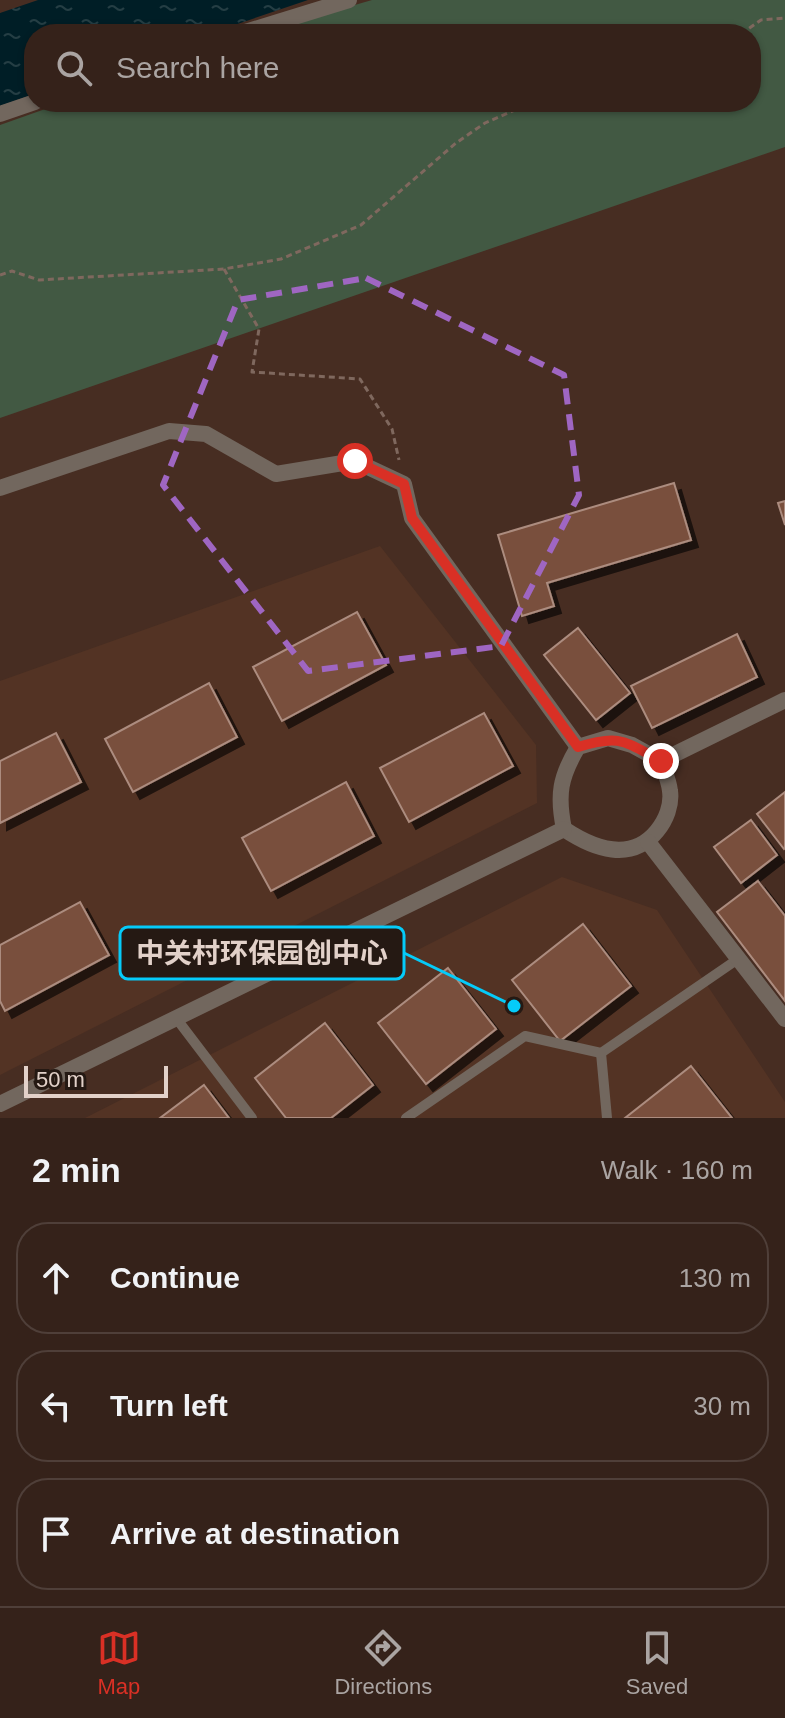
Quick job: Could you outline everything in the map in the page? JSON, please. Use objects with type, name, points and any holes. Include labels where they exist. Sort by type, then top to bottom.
[{"type":"street","points":[[271,24],[349,0]]},
{"type":"street","points":[[0,114],[24,106]]},
{"type":"street","points":[[0,488],[169,431],[206,434],[276,474],[355,461],[404,484],[412,518],[578,747]]},
{"type":"street","points":[[661,761],[785,700]]},
{"type":"street","points":[[608,738],[632,745],[661,761],[671,792],[666,820],[648,842],[621,851],[587,845],[564,829],[560,805],[563,772],[578,747],[608,738]]},
{"type":"street","points":[[0,1104],[564,829]]},
{"type":"street","points":[[648,842],[785,1019]]},
{"type":"lane","points":[[406,1118],[525,1036],[601,1053],[738,959]]},
{"type":"lane","points":[[176,1018],[252,1118]]},
{"type":"lane","points":[[601,1053],[607,1118]]},
{"type":"path","points":[[755,24],[761,20],[785,18]]},
{"type":"path","points":[[0,275],[12,271],[39,280],[224,269],[281,259],[361,225],[456,143],[485,123],[510,112]]},
{"type":"path","points":[[224,269],[259,329],[252,372],[360,379],[392,429],[404,484]]},
{"type":"highlighted area","points":[[366,278],[564,375],[579,495],[501,646],[308,671],[163,485],[238,300]]},
{"type":"shaded area","points":[[380,546],[536,745],[537,803],[0,1075],[0,681]]},
{"type":"shaded area","points":[[562,877],[657,910],[785,1102],[785,1118],[85,1118]]},
{"type":"green space","points":[[372,0],[785,0],[785,147],[0,418],[0,125],[37,112],[761,112],[761,24],[289,24]]},
{"type":"water","points":[[38,0],[308,0],[237,24],[24,24],[24,98],[0,106],[0,13]]},
{"type":"building","points":[[674,483],[691,540],[547,583],[554,606],[522,616],[498,535]]},
{"type":"building","points":[[785,501],[785,525],[778,503]]},
{"type":"building","points":[[357,612],[386,665],[282,721],[253,667]]},
{"type":"building","points":[[578,628],[630,693],[596,720],[544,655]]},
{"type":"building","points":[[737,634],[757,677],[652,728],[631,686]]},
{"type":"building","points":[[209,683],[237,737],[133,792],[105,739]]},
{"type":"building","points":[[484,713],[513,766],[409,822],[380,768]]},
{"type":"building","points":[[56,733],[81,782],[0,823],[0,761]]},
{"type":"building","points":[[346,782],[374,836],[271,891],[242,838]]},
{"type":"building","points":[[785,792],[785,848],[784,849],[757,814]]},
{"type":"building","points":[[751,820],[777,855],[741,883],[714,847]]},
{"type":"building","points":[[758,881],[785,916],[785,1001],[717,912]]},
{"type":"building","points":[[80,902],[109,955],[5,1011],[0,1001],[0,945]]},
{"type":"building","points":[[583,924],[631,986],[560,1041],[512,980]]},
{"type":"building","points":[[448,968],[496,1029],[426,1084],[378,1023]]},
{"type":"building","points":[[325,1023],[373,1085],[331,1118],[286,1118],[255,1078]]},
{"type":"building","points":[[691,1066],[732,1118],[625,1118]]},
{"type":"building","points":[[204,1085],[229,1118],[160,1118]]},
{"type":"place","name":"中关村环保园创中心","points":[[514,1006]]},
{"type":"route","points":[[355,461],[404,484],[412,518],[578,747],[608,738],[632,745],[661,761]]}]
